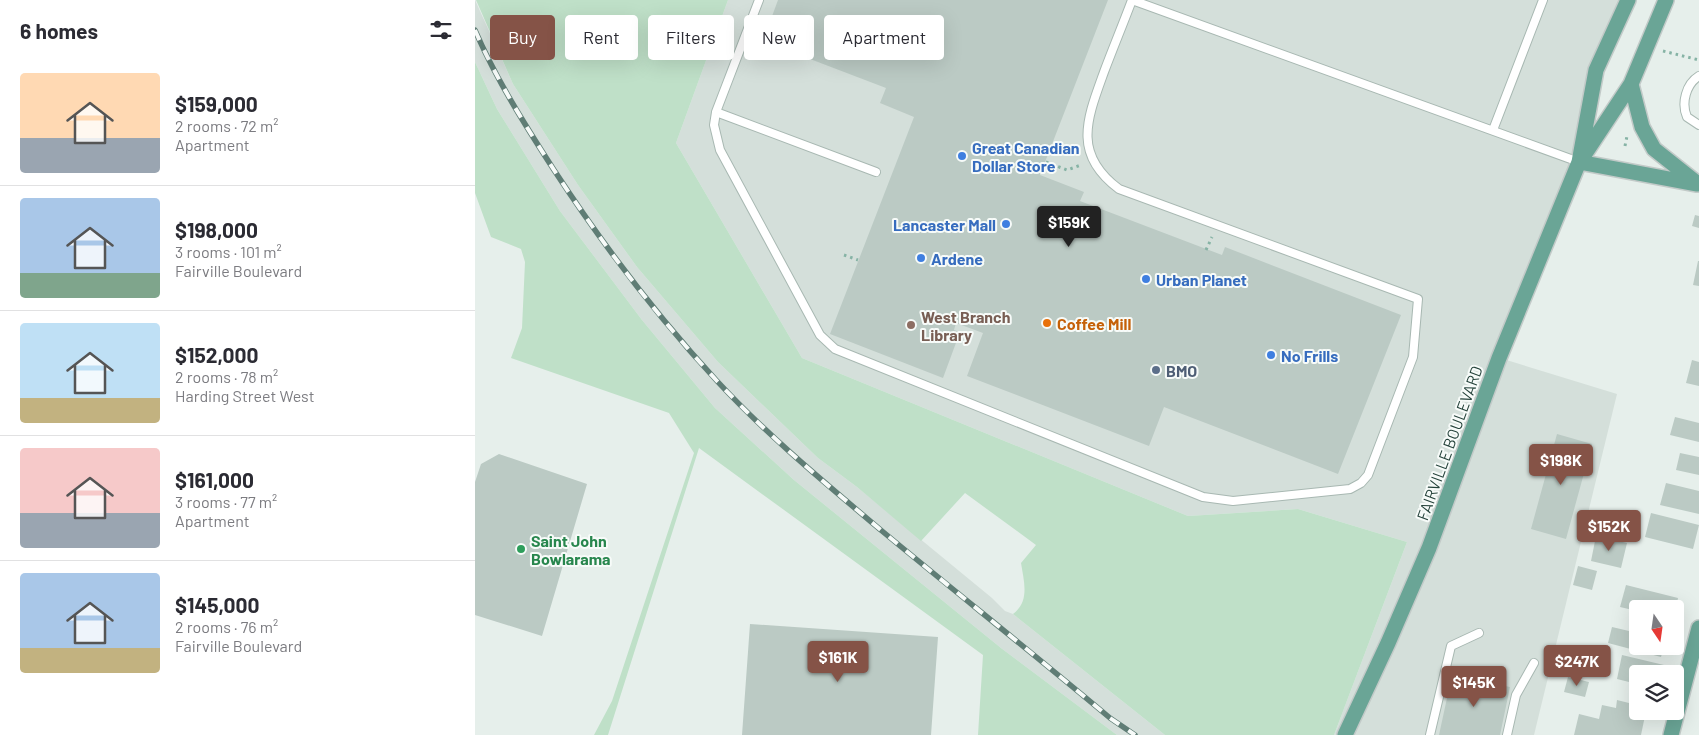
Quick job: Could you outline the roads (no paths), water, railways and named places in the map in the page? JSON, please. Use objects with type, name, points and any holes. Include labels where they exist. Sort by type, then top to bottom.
[{"type":"main road","name":"FAIRVILLE BOULEVARD","points":[[1345,735],[1388,643],[1429,548],[1496,367],[1579,162],[1596,70],[1628,0]]},
{"type":"main road","name":"FAIRVILLE BOULEVARD","points":[[1579,162],[1631,84],[1645,46],[1666,0]]},
{"type":"main road","points":[[1631,84],[1642,127],[1654,150],[1698,185]]},
{"type":"main road","points":[[1579,162],[1698,185]]},
{"type":"main road","points":[[1671,735],[1699,628]]},
{"type":"lane","points":[[759,0],[716,112],[715,131],[720,150],[820,335],[835,349],[1203,497],[1233,501],[1337,492],[1361,483],[1368,475],[1413,357],[1418,298],[1119,189],[1100,173],[1093,160],[1086,135],[1087,122],[1132,0],[1579,162]]},
{"type":"lane","points":[[1493,130],[1543,0]]},
{"type":"lane","points":[[1699,76],[1688,89],[1684,104],[1687,117],[1699,125]]},
{"type":"lane","points":[[716,112],[876,172]]},
{"type":"lane","points":[[1430,735],[1451,646],[1479,633]]},
{"type":"lane","points":[[1507,735],[1516,694],[1534,663]]},
{"type":"railway","points":[[475,30],[511,102],[573,198],[611,252],[652,305],[717,381],[776,440],[839,495],[1110,718],[1135,735]]},
{"type":"place","name":"Great Canadian Dollar Store","points":[[962,156]]},
{"type":"place","name":"Lancaster Mall","points":[[1006,224]]},
{"type":"place","name":"Ardene","points":[[921,258]]},
{"type":"place","name":"Urban Planet","points":[[1146,279]]},
{"type":"place","name":"Coffee Mill","points":[[1047,323]]},
{"type":"place","name":"West Branch Library","points":[[911,325]]},
{"type":"place","name":"No Frills","points":[[1271,355]]},
{"type":"place","name":"BMO","points":[[1156,370]]},
{"type":"place","name":"Saint John Bowlarama","points":[[521,549]]}]
